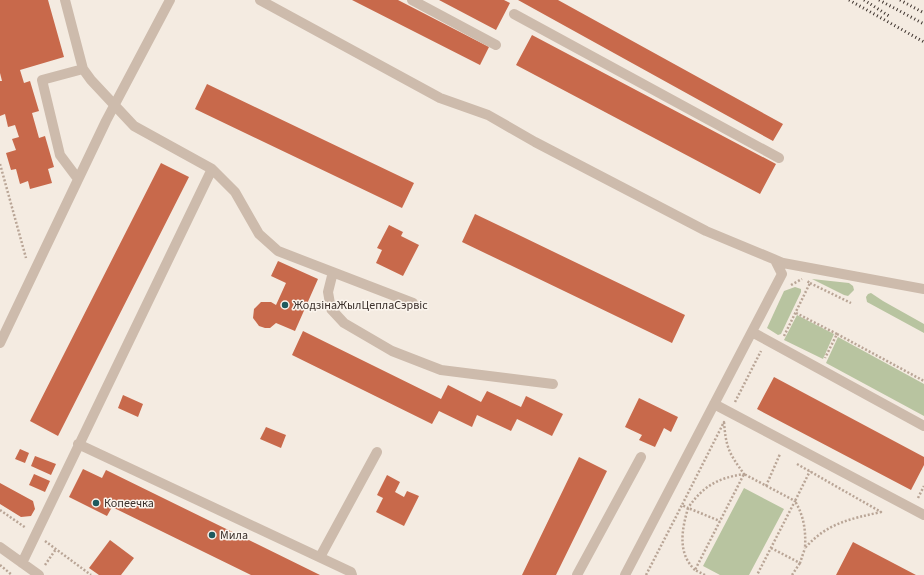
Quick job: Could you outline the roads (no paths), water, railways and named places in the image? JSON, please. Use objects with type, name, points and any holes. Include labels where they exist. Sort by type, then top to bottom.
[{"type":"street","points":[[65,0],[84,69],[91,80],[134,126],[212,169],[235,192],[259,234],[278,251],[413,304]]},
{"type":"street","points":[[0,343],[114,106],[170,0]]},
{"type":"street","points":[[260,0],[440,98],[488,116],[706,231],[783,263],[924,289]]},
{"type":"street","points":[[412,0],[496,45]]},
{"type":"street","points":[[514,14],[779,158]]},
{"type":"street","points":[[78,179],[60,155],[42,80],[84,69]]},
{"type":"street","points":[[22,563],[78,444],[212,169]]},
{"type":"street","points":[[625,575],[782,274],[775,260]]},
{"type":"street","points":[[333,272],[328,292],[331,309],[344,323],[392,351],[441,370],[553,384]]},
{"type":"street","points":[[752,332],[924,426]]},
{"type":"street","points":[[714,404],[924,515]]},
{"type":"street","points":[[78,444],[320,557],[351,572],[352,575]]},
{"type":"street","points":[[320,557],[377,452]]},
{"type":"street","points":[[577,575],[640,457]]},
{"type":"street","points":[[0,547],[39,575]]},
{"type":"railway","points":[[849,0],[924,42]]},
{"type":"railway","points":[[864,0],[889,16]]},
{"type":"railway","points":[[879,0],[924,24]]},
{"type":"railway","points":[[900,0],[924,13]]},
{"type":"place","name":"ЖодзінаЖылЦеплаСэрвіс","points":[[285,305]]},
{"type":"place","name":"Копеечка","points":[[96,503]]},
{"type":"place","name":"Мила","points":[[212,535]]}]
